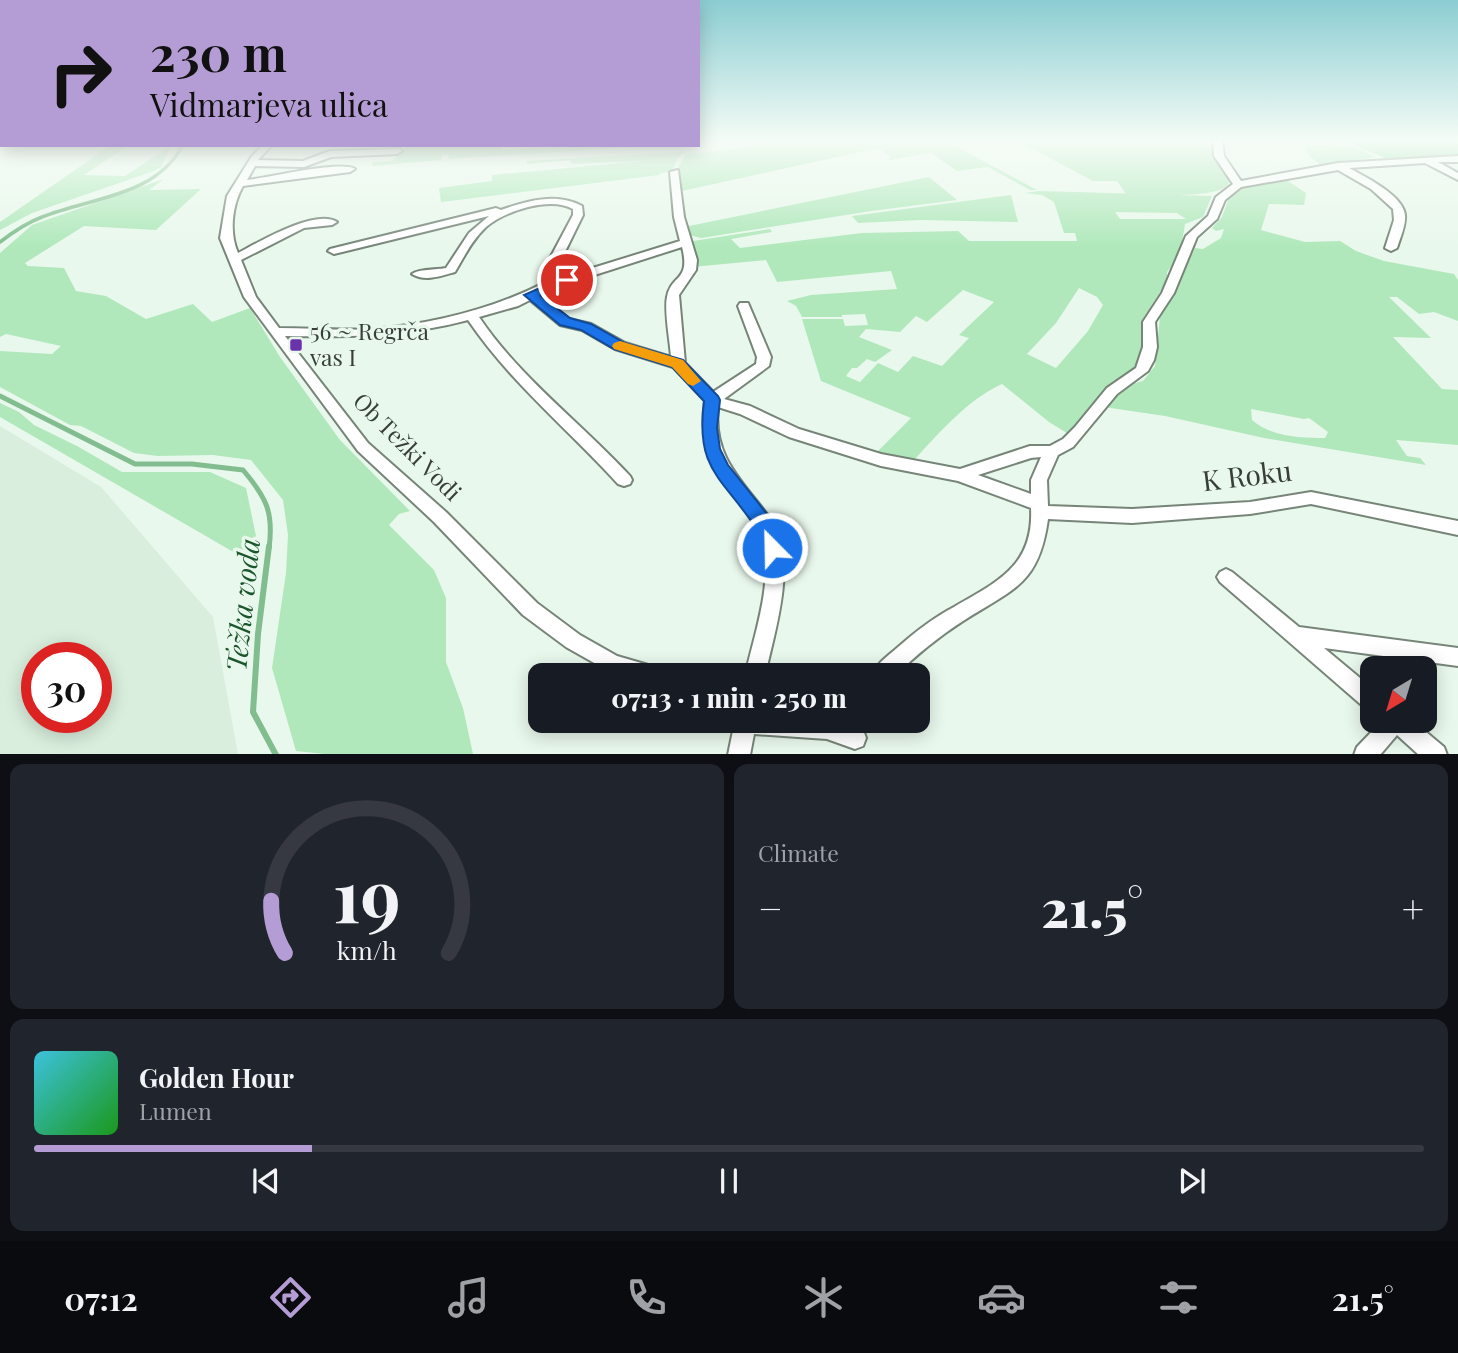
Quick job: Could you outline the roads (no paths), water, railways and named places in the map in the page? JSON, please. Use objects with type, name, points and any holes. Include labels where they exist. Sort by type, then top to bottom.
[{"type":"street","name":"Ob Težki Vodi","points":[[244,176],[232,196],[226,238],[250,297],[275,332],[363,447],[440,517],[530,609],[573,641],[610,663]]},
{"type":"street","points":[[239,184],[296,176]]},
{"type":"street","points":[[675,176],[679,217],[687,242],[690,271],[673,295],[678,364]]},
{"type":"street","points":[[1232,176],[1238,185]]},
{"type":"street","points":[[960,475],[1030,452],[1052,452],[1068,443],[1112,391],[1141,370],[1150,347],[1149,322],[1168,293],[1192,236],[1213,217],[1220,200],[1238,185],[1284,176]]},
{"type":"street","points":[[1355,176],[1396,204],[1400,214],[1391,248]]},
{"type":"street","points":[[334,251],[518,208],[556,200],[566,201],[578,208],[576,223],[554,262],[550,285]]},
{"type":"street","points":[[418,274],[433,275],[451,270],[470,238],[484,223],[518,208]]},
{"type":"street","points":[[234,259],[302,225],[332,222]]},
{"type":"street","points":[[275,332],[369,333],[430,327],[472,316],[531,295],[550,285],[687,242]]},
{"type":"street","points":[[531,295],[565,321],[586,327],[620,346],[678,364],[712,400],[709,428],[711,449],[721,469],[768,529],[772,548],[771,596],[758,663]]},
{"type":"street","points":[[712,400],[762,366],[764,357],[744,306]]},
{"type":"street","points":[[472,316],[483,336],[526,385],[582,435],[624,480]]},
{"type":"street","name":"K Roku","points":[[712,400],[745,410],[794,433],[881,460],[960,475],[1040,508],[1132,516],[1250,508],[1311,498],[1458,528]]},
{"type":"street","points":[[896,663],[940,625],[1010,585],[1036,548],[1040,508],[1039,480],[1052,452]]},
{"type":"street","points":[[1226,578],[1360,691]]},
{"type":"street","points":[[1293,635],[1458,657]]},
{"type":"street","points":[[739,754],[744,733]]},
{"type":"street","points":[[846,733],[855,738]]},
{"type":"street","points":[[1366,754],[1386,733]]},
{"type":"street","points":[[1411,733],[1436,754]]},
{"type":"waterway","name":"Težka voda","points":[[0,242],[42,217],[121,193],[154,176]]},
{"type":"waterway","name":"Težka voda","points":[[0,396],[135,464],[192,464],[243,470],[267,506],[270,524],[269,548]]},
{"type":"waterway","name":"Težka voda","points":[[269,546],[258,634],[253,712],[275,754]]},
{"type":"place","name":"56 ~ Regrča vas I","points":[[296,345]]}]
